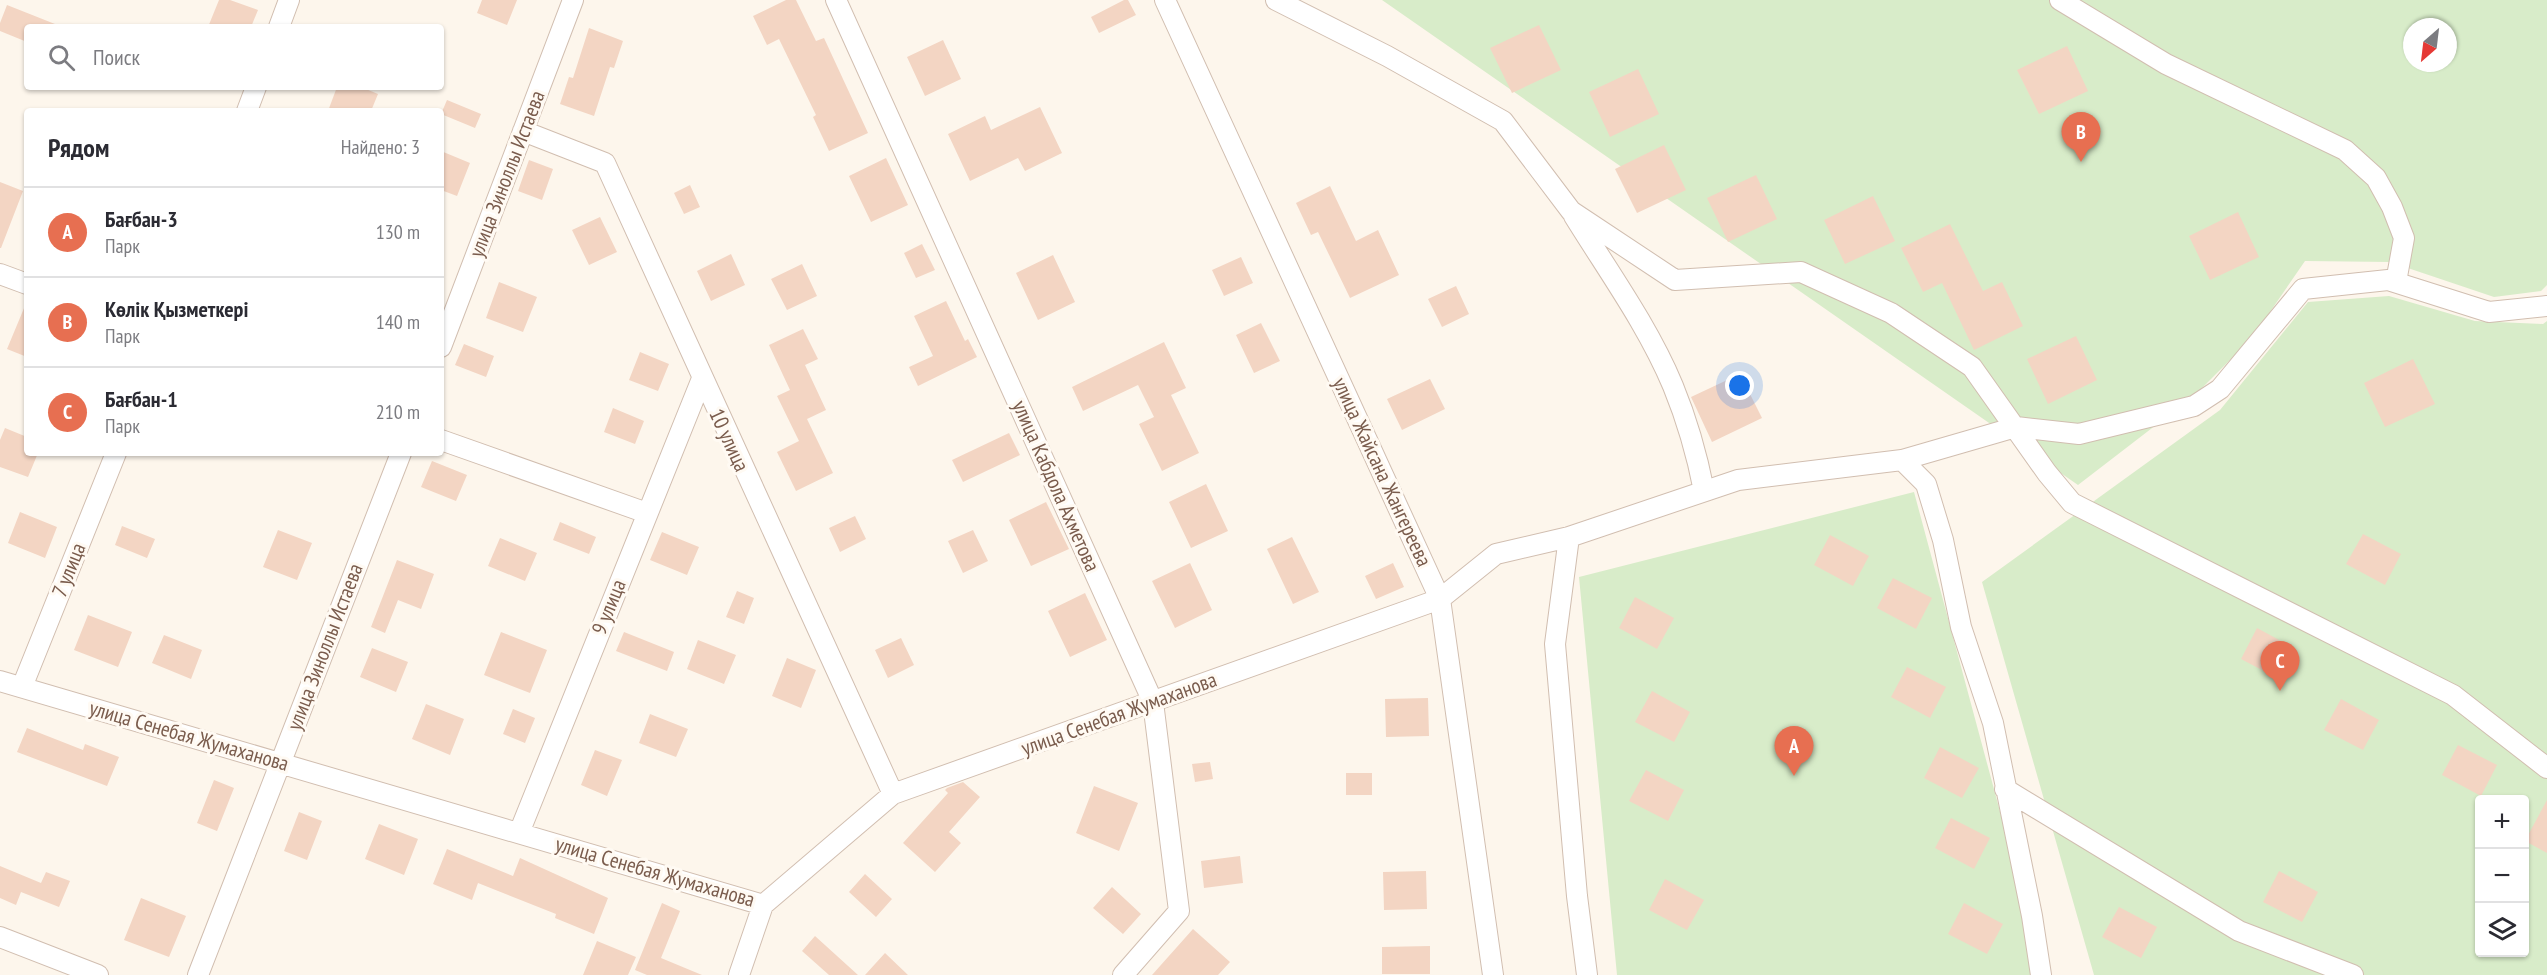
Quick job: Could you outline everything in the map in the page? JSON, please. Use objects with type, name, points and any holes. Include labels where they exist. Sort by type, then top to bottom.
[{"type":"street","points":[[280,24],[289,0]]},
{"type":"street","name":"улица Зиноллы Истаева","points":[[444,339],[573,0]]},
{"type":"street","name":"улица Кабдола Ахметова","points":[[836,0],[1153,702],[1179,911],[1122,975]]},
{"type":"street","name":"улица Жайсана Жангереева","points":[[1165,0],[1440,599],[1493,975]]},
{"type":"street","points":[[1276,0],[1387,56],[1503,120],[1571,211],[1650,341],[1672,384],[1687,424],[1704,491]]},
{"type":"street","points":[[2060,0],[2166,64],[2345,150],[2376,178],[2392,207],[2404,238],[2396,282]]},
{"type":"street","points":[[248,108],[255,90]]},
{"type":"street","name":"10 улица","points":[[523,131],[605,163],[702,381],[892,794]]},
{"type":"street","points":[[1571,211],[1675,280],[1801,272],[1891,313],[1972,367],[2047,473],[2072,503],[2453,695],[2547,768]]},
{"type":"street","points":[[0,274],[24,283]]},
{"type":"street","points":[[2016,427],[2079,434],[2194,406],[2220,389],[2303,289],[2388,280],[2489,312],[2547,306]]},
{"type":"street","name":"9 улица","points":[[519,833],[702,381]]},
{"type":"street","name":"улица Сенебая Жумаханова","points":[[0,681],[763,904],[892,794],[1440,599],[1496,554],[1569,537],[1738,480],[1902,460],[2016,427]]},
{"type":"street","points":[[444,441],[647,513]]},
{"type":"street","name":"7 улица","points":[[22,687],[116,456]]},
{"type":"street","name":"улица Зиноллы Истаева","points":[[198,975],[400,456]]},
{"type":"street","points":[[1902,460],[1926,484],[1943,540],[1961,627],[1993,723],[2032,916],[2041,975]]},
{"type":"street","points":[[1569,537],[1555,644],[1576,896],[1587,975]]},
{"type":"street","points":[[2005,789],[2239,931],[2353,975]]},
{"type":"street","points":[[739,975],[763,904]]},
{"type":"street","points":[[0,937],[98,975]]},
{"type":"green space","points":[[1382,0],[2547,0],[2547,285],[2541,291],[2494,297],[2390,262],[2305,261],[2252,338],[2195,395],[2078,485]]},
{"type":"green space","points":[[2389,296],[2475,321],[2543,324],[2547,321],[2547,975],[2094,975],[1982,582],[2220,410],[2308,302]]},
{"type":"green space","points":[[1914,492],[2044,975],[1617,975],[1579,577]]},
{"type":"building","points":[[219,0],[230,0],[258,10],[252,24],[209,24]]},
{"type":"building","points":[[482,0],[517,0],[507,25],[477,13]]},
{"type":"building","points":[[786,0],[796,0],[816,41],[824,38],[868,133],[829,151],[813,117],[816,115],[779,39],[767,45],[753,16]]},
{"type":"building","points":[[1128,0],[1136,15],[1099,33],[1091,17]]},
{"type":"building","points":[[7,5],[55,24],[24,24],[24,41],[0,31],[0,23]]},
{"type":"building","points":[[1539,25],[1561,70],[1512,93],[1490,48]]},
{"type":"building","points":[[589,28],[623,41],[614,68],[610,67],[594,116],[560,104],[569,77],[573,78]]},
{"type":"building","points":[[943,40],[961,79],[925,96],[907,57]]},
{"type":"building","points":[[2067,46],[2088,91],[2039,114],[2017,70]]},
{"type":"building","points":[[1638,69],[1659,114],[1610,137],[1589,92]]},
{"type":"building","points":[[336,90],[368,90],[378,94],[372,108],[329,108]]},
{"type":"building","points":[[447,100],[481,114],[475,128],[444,115],[444,108]]},
{"type":"building","points":[[1040,107],[1062,153],[1025,171],[1018,158],[970,181],[948,134],[985,116],[991,130]]},
{"type":"building","points":[[1664,145],[1686,190],[1637,213],[1615,169]]},
{"type":"building","points":[[444,152],[470,163],[457,196],[444,191]]},
{"type":"building","points":[[886,158],[908,205],[871,222],[849,176]]},
{"type":"building","points":[[529,160],[553,169],[542,200],[518,191]]},
{"type":"building","points":[[1756,175],[1777,219],[1728,242],[1707,198]]},
{"type":"building","points":[[0,182],[23,191],[1,248],[0,248]]},
{"type":"building","points":[[690,185],[700,207],[684,214],[674,193]]},
{"type":"building","points":[[1330,186],[1356,241],[1378,230],[1399,275],[1350,298],[1318,232],[1311,235],[1296,203]]},
{"type":"building","points":[[1873,196],[1895,241],[1845,264],[1824,220]]},
{"type":"building","points":[[2238,212],[2259,257],[2210,280],[2189,236]]},
{"type":"building","points":[[600,217],[617,252],[589,265],[572,230]]},
{"type":"building","points":[[1950,224],[1983,291],[2002,282],[2023,326],[1974,350],[1942,283],[1923,292],[1901,248]]},
{"type":"building","points":[[922,244],[935,270],[916,278],[904,253]]},
{"type":"building","points":[[731,254],[745,285],[711,301],[697,271]]},
{"type":"building","points":[[1053,255],[1075,302],[1038,320],[1016,273]]},
{"type":"building","points":[[1241,257],[1253,283],[1224,296],[1212,270]]},
{"type":"building","points":[[802,264],[817,296],[787,310],[771,279]]},
{"type":"building","points":[[499,282],[537,297],[523,332],[486,318]]},
{"type":"building","points":[[1456,286],[1469,314],[1442,327],[1428,299]]},
{"type":"building","points":[[946,301],[965,341],[968,339],[977,357],[918,386],[909,367],[933,356],[914,316]]},
{"type":"building","points":[[24,308],[24,356],[7,349]]},
{"type":"building","points":[[1261,323],[1280,361],[1254,373],[1236,335]]},
{"type":"building","points":[[803,329],[818,359],[805,365],[826,410],[807,419],[833,473],[796,491],[777,452],[799,441],[777,396],[790,390],[769,345]]},
{"type":"building","points":[[2076,336],[2097,380],[2048,404],[2027,359]]},
{"type":"building","points":[[1164,342],[1186,388],[1171,395],[1199,453],[1162,471],[1139,424],[1154,417],[1138,385],[1083,411],[1072,387]]},
{"type":"building","points":[[464,344],[494,356],[486,377],[455,365]]},
{"type":"building","points":[[640,352],[669,364],[658,391],[629,380]]},
{"type":"building","points":[[2413,359],[2435,404],[2385,427],[2364,383]]},
{"type":"building","points":[[1740,374],[1762,418],[1712,442],[1691,397]]},
{"type":"building","points":[[1430,379],[1445,409],[1402,430],[1387,399]]},
{"type":"building","points":[[613,408],[644,421],[635,444],[604,432]]},
{"type":"building","points":[[5,428],[24,436],[24,456],[37,456],[28,477],[0,467],[0,440]]},
{"type":"building","points":[[1009,433],[1020,455],[963,482],[952,460]]},
{"type":"building","points":[[432,461],[467,475],[456,501],[421,487]]},
{"type":"building","points":[[1206,484],[1228,531],[1191,548],[1169,502]]},
{"type":"building","points":[[1046,502],[1069,549],[1031,566],[1009,520]]},
{"type":"building","points":[[20,512],[57,527],[45,558],[8,543]]},
{"type":"building","points":[[855,516],[866,539],[840,552],[829,528]]},
{"type":"building","points":[[560,522],[596,537],[589,554],[553,540]]},
{"type":"building","points":[[122,526],[155,539],[147,558],[115,545]]},
{"type":"building","points":[[278,530],[312,543],[297,580],[263,567]]},
{"type":"building","points":[[973,530],[988,561],[963,573],[948,541]]},
{"type":"building","points":[[662,532],[699,547],[687,575],[650,560]]},
{"type":"building","points":[[2363,534],[2401,554],[2385,585],[2346,564]]},
{"type":"building","points":[[1830,535],[1869,556],[1853,586],[1814,565]]},
{"type":"building","points":[[1292,537],[1319,592],[1293,604],[1267,549]]},
{"type":"building","points":[[500,538],[537,553],[525,581],[488,566]]},
{"type":"building","points":[[397,560],[434,574],[421,609],[398,600],[385,633],[371,627]]},
{"type":"building","points":[[1190,563],[1212,610],[1175,628],[1152,581]]},
{"type":"building","points":[[1393,563],[1404,587],[1376,599],[1365,576]]},
{"type":"building","points":[[1893,578],[1932,598],[1916,629],[1877,608]]},
{"type":"building","points":[[737,591],[754,598],[744,624],[726,617]]},
{"type":"building","points":[[1085,593],[1107,640],[1070,657],[1048,611]]},
{"type":"building","points":[[1635,597],[1674,618],[1657,649],[1619,628]]},
{"type":"building","points":[[88,615],[132,632],[118,667],[74,650]]},
{"type":"building","points":[[2257,628],[2296,649],[2279,679],[2241,659]]},
{"type":"building","points":[[501,632],[547,650],[530,693],[484,675]]},
{"type":"building","points":[[624,632],[674,652],[667,671],[616,651]]},
{"type":"building","points":[[164,635],[202,650],[191,679],[152,663]]},
{"type":"building","points":[[901,638],[914,665],[888,678],[875,650]]},
{"type":"building","points":[[698,640],[736,655],[724,684],[687,669]]},
{"type":"building","points":[[372,648],[408,662],[396,692],[360,677]]},
{"type":"building","points":[[787,658],[816,670],[801,708],[772,696]]},
{"type":"building","points":[[1907,667],[1946,687],[1930,718],[1891,697]]},
{"type":"building","points":[[1652,691],[1690,712],[1674,742],[1635,722]]},
{"type":"building","points":[[1428,698],[1429,736],[1386,737],[1385,699]]},
{"type":"building","points":[[2341,699],[2379,720],[2363,750],[2324,730]]},
{"type":"building","points":[[426,704],[464,719],[450,755],[412,739]]},
{"type":"building","points":[[513,709],[535,718],[525,743],[503,734]]},
{"type":"building","points":[[650,714],[688,729],[676,757],[639,743]]},
{"type":"building","points":[[27,728],[83,750],[85,744],[119,757],[107,786],[17,752]]},
{"type":"building","points":[[2458,745],[2497,765],[2482,795],[2442,775]]},
{"type":"building","points":[[1940,747],[1979,768],[1962,798],[1924,778]]},
{"type":"building","points":[[595,750],[622,760],[607,796],[581,785]]},
{"type":"building","points":[[1210,762],[1213,779],[1195,782],[1192,764]]},
{"type":"building","points":[[1646,770],[1684,790],[1668,821],[1629,801]]},
{"type":"building","points":[[1346,773],[1372,773],[1372,795],[1346,795]]},
{"type":"building","points":[[214,780],[234,788],[217,831],[197,823]]},
{"type":"building","points":[[963,782],[980,797],[949,832],[961,843],[935,872],[903,843],[948,793],[945,790]]},
{"type":"building","points":[[1094,786],[1138,803],[1119,851],[1076,833]]},
{"type":"building","points":[[2547,800],[2547,853],[2529,843],[2529,834]]},
{"type":"building","points":[[299,812],[322,821],[307,860],[284,851]]},
{"type":"building","points":[[1951,818],[1990,838],[1974,869],[1935,848]]},
{"type":"building","points":[[379,824],[418,839],[404,875],[365,859]]},
{"type":"building","points":[[447,849],[513,876],[520,858],[608,898],[594,934],[555,918],[556,914],[478,883],[472,900],[433,884]]},
{"type":"building","points":[[1240,856],[1243,883],[1204,888],[1201,861]]},
{"type":"building","points":[[0,866],[41,883],[46,872],[70,881],[59,907],[21,892],[16,905],[0,898]]},
{"type":"building","points":[[1426,871],[1427,909],[1384,910],[1383,872]]},
{"type":"building","points":[[2279,871],[2318,892],[2302,922],[2263,902]]},
{"type":"building","points":[[865,874],[892,899],[876,917],[849,892]]},
{"type":"building","points":[[1665,879],[1704,900],[1687,930],[1649,910]]},
{"type":"building","points":[[1112,887],[1141,914],[1123,934],[1093,908]]},
{"type":"building","points":[[141,898],[186,916],[169,957],[124,940]]},
{"type":"building","points":[[662,903],[680,911],[661,958],[702,975],[647,975],[635,970]]},
{"type":"building","points":[[1964,903],[2003,924],[1987,954],[1948,934]]},
{"type":"building","points":[[2119,907],[2157,927],[2141,958],[2102,937]]},
{"type":"building","points":[[1193,929],[1230,962],[1218,975],[1152,975]]},
{"type":"building","points":[[815,936],[858,975],[829,975],[802,951]]},
{"type":"building","points":[[597,941],[636,957],[628,975],[583,975]]},
{"type":"building","points":[[1430,946],[1430,974],[1382,974],[1382,947]]},
{"type":"building","points":[[885,953],[908,975],[865,975]]},
{"type":"place","name":"Көлік Қызметкері","points":[[2081,162]]},
{"type":"place","name":"Бағбан-1","points":[[2280,691]]},
{"type":"place","name":"Бағбан-3","points":[[1794,776]]}]
